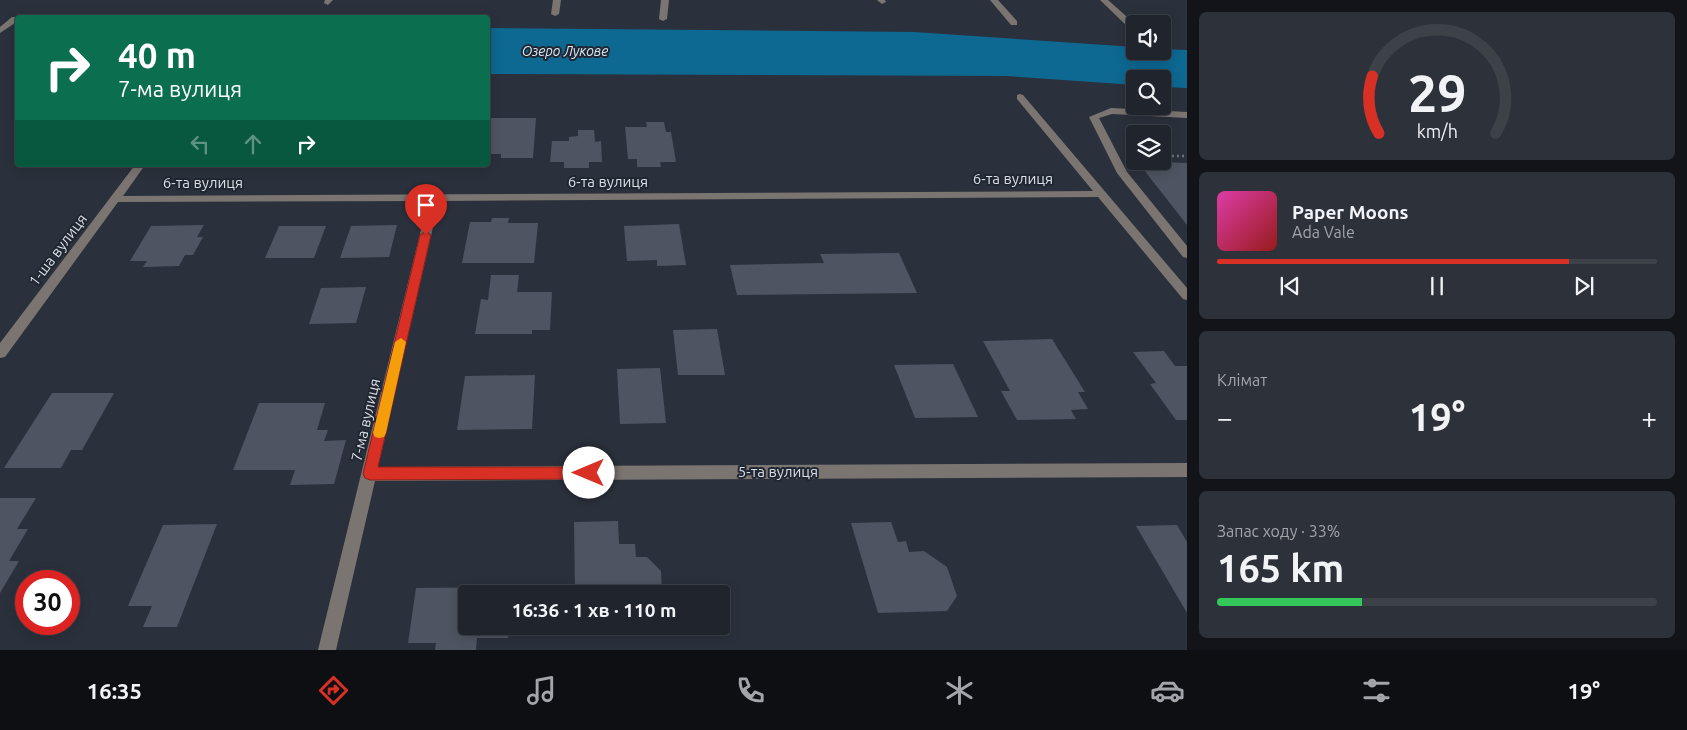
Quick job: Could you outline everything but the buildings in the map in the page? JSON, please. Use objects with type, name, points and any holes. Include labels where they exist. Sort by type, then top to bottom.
[{"type":"street","points":[[555,14],[557,0]]},
{"type":"street","points":[[663,19],[665,0]]},
{"type":"street","points":[[994,0],[1014,23]]},
{"type":"street","points":[[1104,0],[1126,20]]},
{"type":"street","points":[[0,31],[15,19]]},
{"type":"street","points":[[1020,97],[1187,296]]},
{"type":"street","points":[[1187,115],[1111,111],[1094,117],[1122,173],[1187,254]]},
{"type":"street","name":"1-ша вулиця","points":[[0,353],[138,167]]},
{"type":"street","name":"6-та вулиця","points":[[115,198],[1102,194]]},
{"type":"street","name":"7-ма вулиця","points":[[327,650],[434,198]]},
{"type":"street","name":"5-та вулиця","points":[[370,474],[1187,470]]},
{"type":"path","points":[[1171,156],[1187,156]]},
{"type":"water","name":"Озеро Лукове","points":[[490,28],[914,32],[1126,46],[1126,60],[1171,60],[1171,49],[1187,50],[1187,88],[1171,87],[1171,70],[1126,70],[1126,84],[1007,76],[490,74]]},
{"type":"slow traffic","points":[[379,433],[401,342]]},
{"type":"route","points":[[426,235],[370,474],[589,473]]}]
